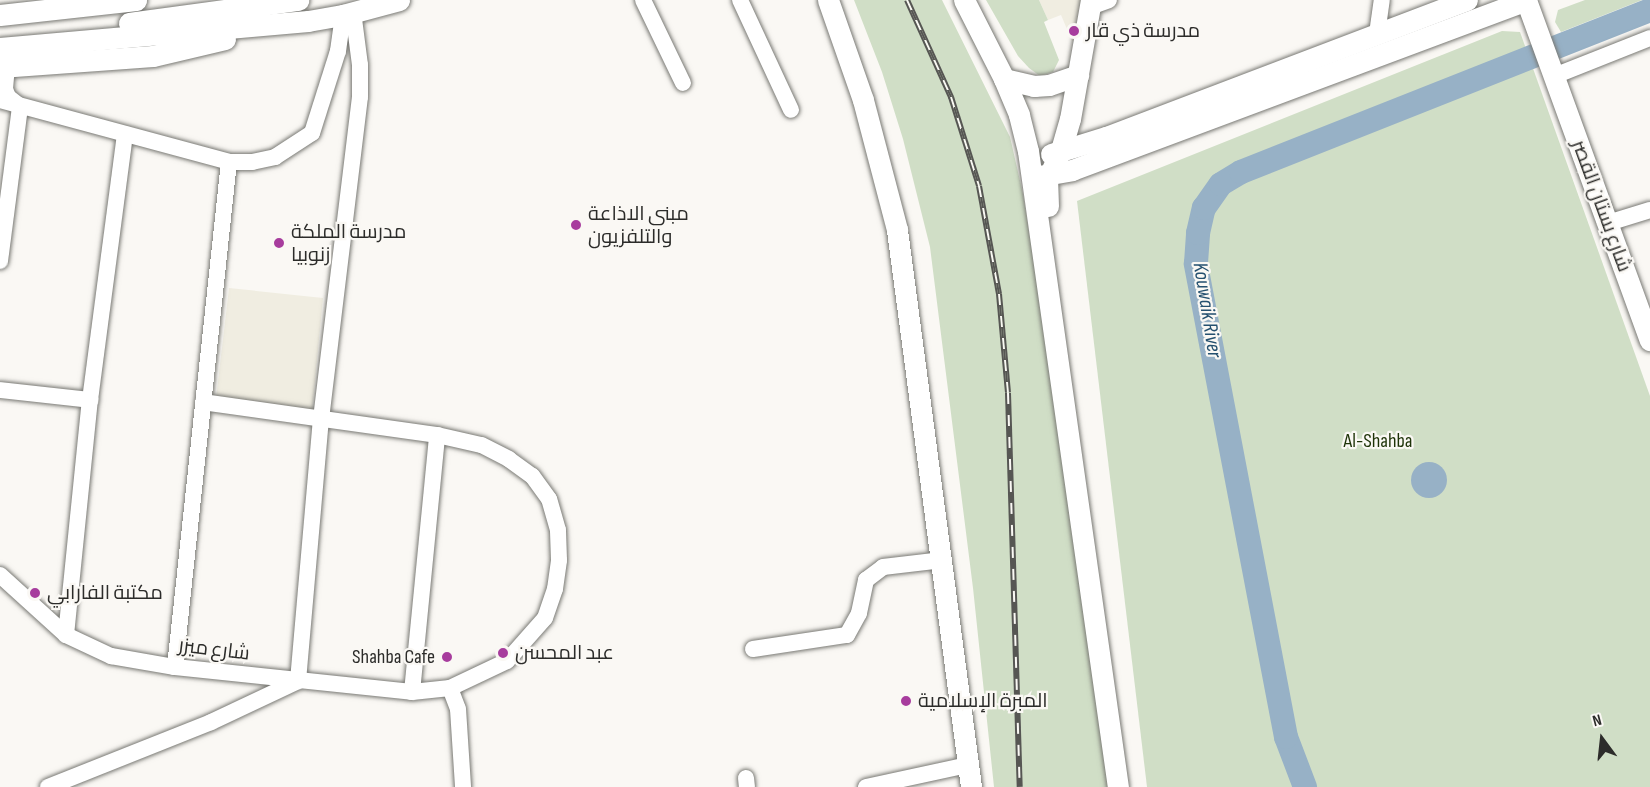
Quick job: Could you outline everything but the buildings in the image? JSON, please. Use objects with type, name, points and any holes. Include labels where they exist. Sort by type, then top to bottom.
[{"type":"main road","points":[[0,15],[136,0]]},
{"type":"main road","points":[[0,37],[154,20],[298,0]]},
{"type":"main road","points":[[2,60],[153,56],[399,0]]},
{"type":"main road","points":[[828,0],[863,100],[897,230],[943,560],[971,787]]},
{"type":"main road","points":[[964,0],[1004,79],[1047,194],[1127,787]]},
{"type":"main road","points":[[1037,172],[1061,150],[1092,142],[1467,0]]},
{"type":"main road","points":[[1037,172],[1072,170],[1526,0]]},
{"type":"main road","name":"شارع بستان القصر","points":[[1526,0],[1650,340]]},
{"type":"main road","points":[[1061,150],[1097,2]]},
{"type":"main road","points":[[1004,79],[1034,86],[1064,81],[1078,75]]},
{"type":"main road","points":[[1070,119],[1076,131],[1092,142]]},
{"type":"main road","points":[[1037,172],[1118,787]]},
{"type":"street","points":[[643,0],[682,83]]},
{"type":"street","points":[[740,0],[791,110]]},
{"type":"street","points":[[1377,34],[1382,0]]},
{"type":"street","points":[[0,100],[229,162],[252,162],[275,157],[312,133],[339,51],[348,13]]},
{"type":"street","points":[[48,787],[212,722],[298,681],[321,419],[360,97],[360,65],[348,13]]},
{"type":"street","points":[[1554,74],[1650,38]]},
{"type":"street","points":[[2,60],[8,97],[21,107]]},
{"type":"street","points":[[0,261],[21,107]]},
{"type":"street","points":[[66,635],[90,400],[125,134]]},
{"type":"street","points":[[175,667],[229,162]]},
{"type":"street","points":[[1608,223],[1650,210]]},
{"type":"street","points":[[0,390],[90,400]]},
{"type":"street","name":"شارع ميزر","points":[[0,575],[66,635],[111,656],[175,667],[412,692],[450,688],[507,661],[545,618],[555,589],[559,560],[558,530],[549,499],[532,476],[509,459],[481,445],[437,435],[202,402]]},
{"type":"street","points":[[412,692],[437,435]]},
{"type":"street","points":[[753,649],[847,635],[859,613],[866,580],[883,567],[943,560]]},
{"type":"street","points":[[450,688],[458,709],[463,787]]},
{"type":"street","points":[[866,787],[968,765]]},
{"type":"shaded area","name":"مدرسة ذي قار","points":[[1039,0],[1086,0],[1078,42],[1072,41],[1061,15],[1048,20]]},
{"type":"shaded area","points":[[229,288],[323,298],[312,411],[216,399]]},
{"type":"green space","points":[[854,0],[942,0],[1010,137],[1023,194],[1045,331],[1108,787],[994,787],[973,588],[930,247],[903,139],[882,72]]},
{"type":"green space","points":[[986,0],[1039,0],[1048,20],[1044,22],[1059,60],[1053,72],[1040,76],[1029,68],[1018,56]]},
{"type":"green space","points":[[1585,0],[1642,0],[1561,32],[1555,22],[1558,10]]},
{"type":"green space","name":"Al-Shahba","points":[[1502,31],[1520,32],[1650,396],[1650,787],[1147,787],[1077,201]]},
{"type":"water","points":[[1429,462],[1442,467],[1447,480],[1442,493],[1429,498],[1416,493],[1411,480],[1416,467]]},
{"type":"waterway","name":"Kouwaik River","points":[[1305,787],[1286,737],[1196,263],[1198,233],[1204,208],[1221,184],[1241,172],[1650,10]]},
{"type":"railway","points":[[907,0],[951,97],[979,186],[999,294],[1008,393],[1020,787]]},
{"type":"place","name":"مدرسة ذي قار","points":[[1074,31]]},
{"type":"place","name":"مبنى الاذاعة والتلفزيون","points":[[576,225]]},
{"type":"place","name":"مدرسة الملكة زنوبيا","points":[[279,243]]},
{"type":"place","name":"مكتبة الفارابي","points":[[35,593]]},
{"type":"place","name":"عبد المحسن","points":[[503,653]]},
{"type":"place","name":"Shahba Cafe","points":[[447,657]]},
{"type":"place","name":"المبرة الإسلامية","points":[[906,701]]}]
